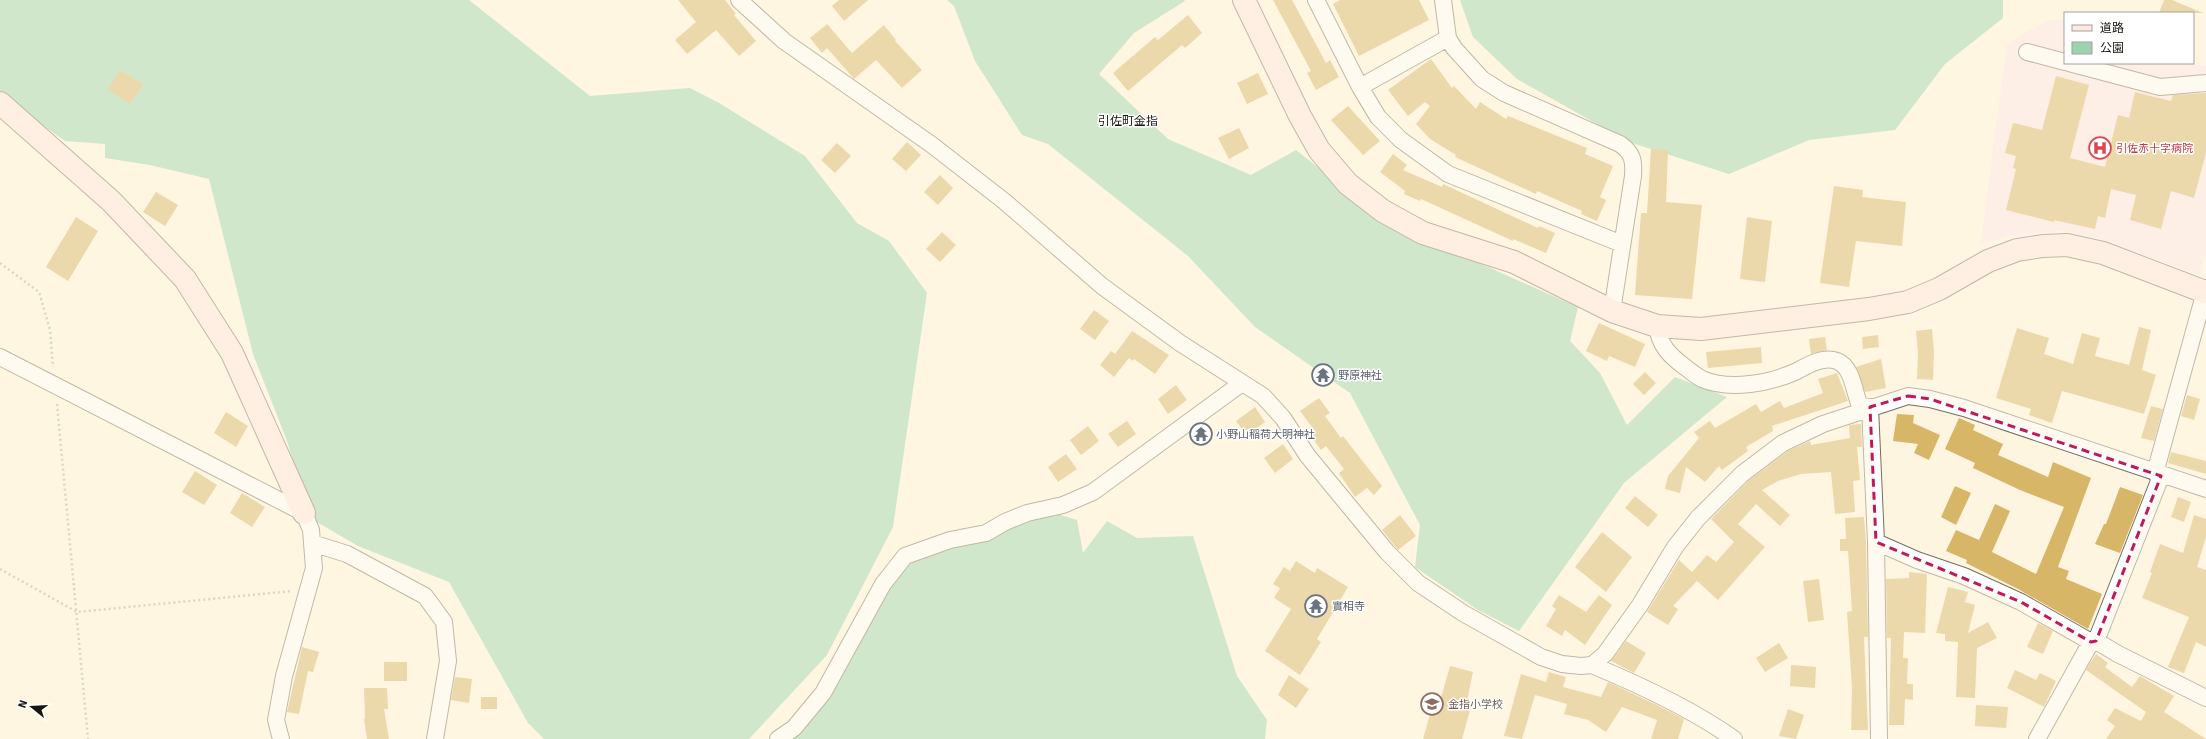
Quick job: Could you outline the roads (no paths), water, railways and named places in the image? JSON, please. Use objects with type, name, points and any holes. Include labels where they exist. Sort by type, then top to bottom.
[{"type":"street","points":[[739,0],[784,41],[932,144],[1004,201],[1102,286],[1180,343],[1263,396],[1283,418],[1307,455],[1387,552],[1418,583],[1463,613],[1541,657],[1562,664],[1592,665],[1624,678],[1711,723],[1734,739]]},
{"type":"street","points":[[1244,0],[1300,116],[1319,150],[1348,184],[1383,212],[1423,233],[1514,262],[1612,311],[1657,326],[1700,329],[1869,309],[1908,302],[1939,289],[1988,261],[2017,250],[2043,246],[2068,245],[2103,253],[2206,291],[2158,475],[2093,641],[2038,739]]},
{"type":"street","points":[[1316,0],[1360,87],[1378,117],[1402,140],[1448,174],[1622,244]]},
{"type":"street","points":[[1443,0],[1448,38],[1454,48],[1482,79],[1498,90],[1620,144],[1631,153],[1634,161],[1612,311]]},
{"type":"street","points":[[1360,87],[1448,38]]},
{"type":"street","points":[[2027,52],[2064,62]]},
{"type":"street","points":[[2073,64],[2160,87],[2206,83]]},
{"type":"street","points":[[0,103],[49,144],[111,201],[185,279],[232,353],[289,477],[311,530],[314,568],[284,676],[276,720],[281,739]]},
{"type":"street","points":[[1657,326],[1659,339],[1673,359],[1703,380],[1731,384],[1753,383],[1796,371],[1810,363],[1837,361],[1844,366],[1851,378],[1860,406],[1870,407]]},
{"type":"street","points":[[0,357],[55,387],[304,513]]},
{"type":"street","points":[[778,739],[794,728],[822,693],[883,584],[905,556],[950,540],[986,533],[1027,513],[1063,505],[1093,492],[1242,383]]},
{"type":"street","points":[[1592,665],[1605,654],[1631,617],[1675,547],[1698,518],[1742,474],[1783,443],[1823,424],[1870,407],[1908,396],[1930,399],[2039,433],[2158,475],[2206,489]]},
{"type":"street","points":[[1870,407],[1876,542],[1879,739]]},
{"type":"street","points":[[1876,542],[1917,560],[1964,576],[2021,602],[2118,654],[2206,698]]},
{"type":"street","points":[[312,543],[347,554],[425,596],[444,622],[448,661],[435,739]]},
{"type":"place","name":"引佐赤十字病院","points":[[2100,148]]},
{"type":"place","name":"野原神社","points":[[1323,375]]},
{"type":"place","name":"小野山稲荷大明神社","points":[[1201,434]]},
{"type":"place","name":"實相寺","points":[[1316,606]]},
{"type":"place","name":"金指小学校","points":[[1432,704]]},
{"type":"district","name":"引佐町金指","points":[[1128,121]]}]
